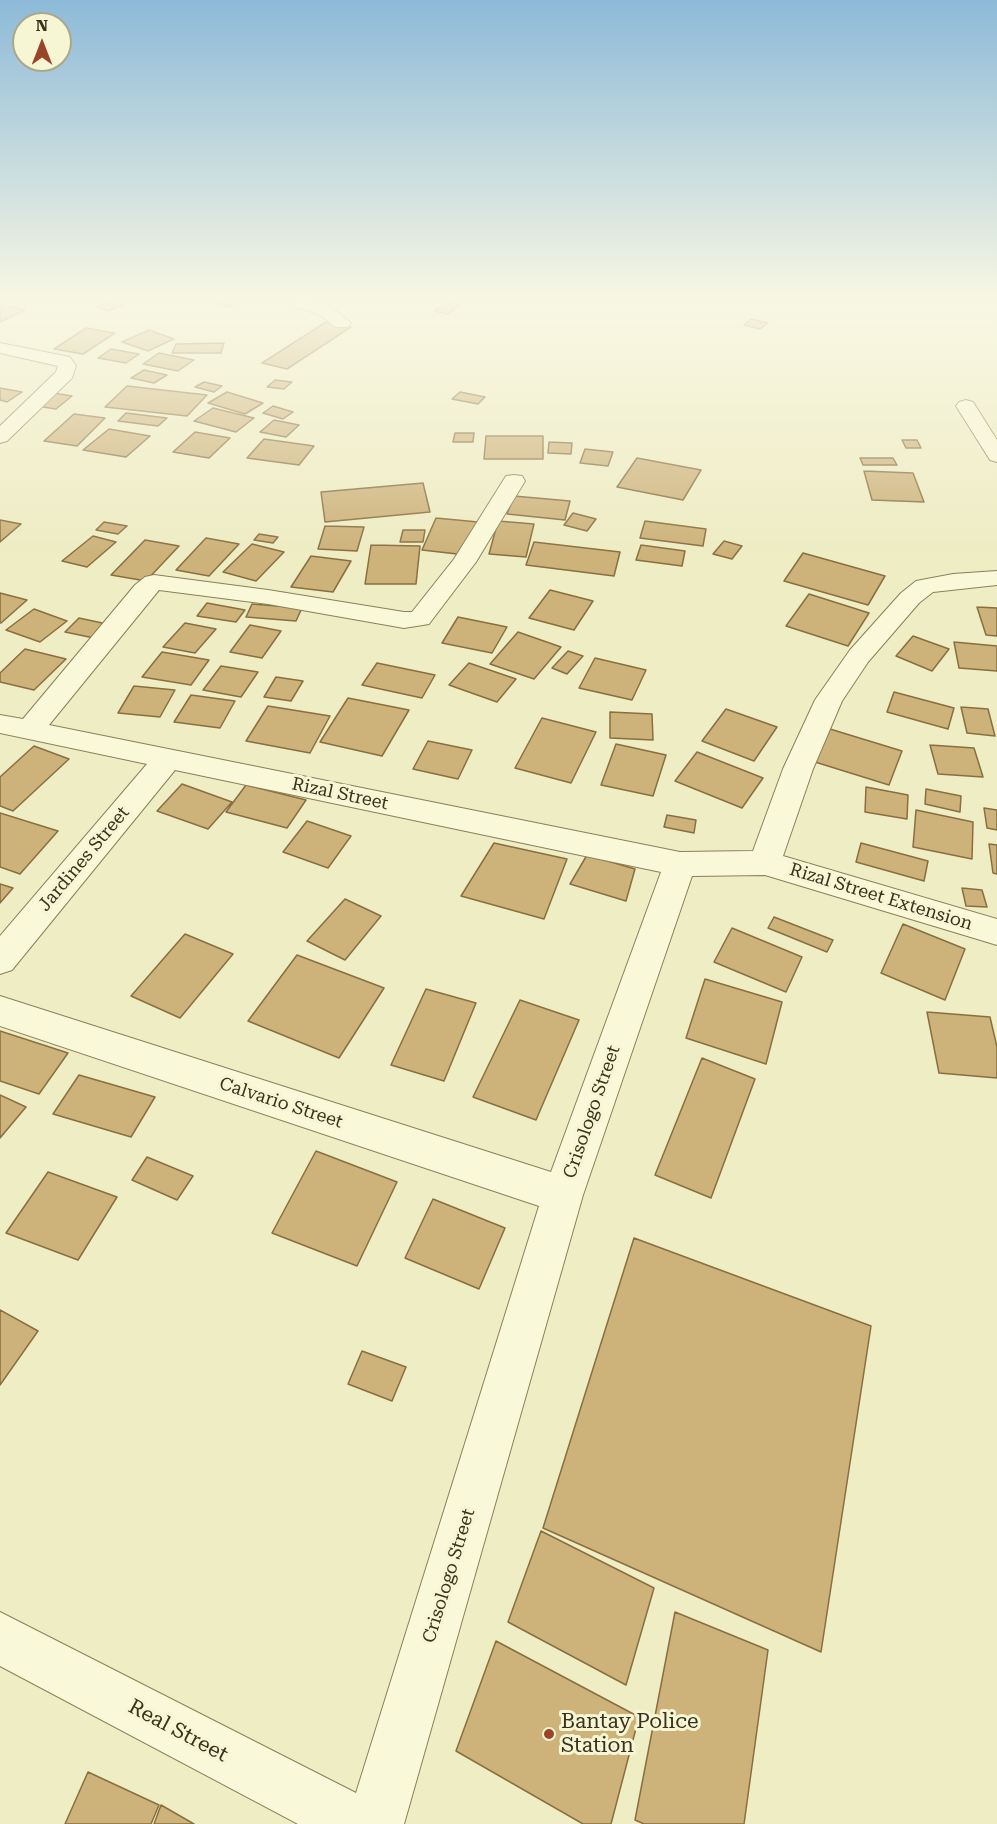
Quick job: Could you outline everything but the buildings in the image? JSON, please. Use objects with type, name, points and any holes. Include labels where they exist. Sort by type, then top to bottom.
[{"type":"street","points":[[0,438],[55,384]]},
{"type":"street","points":[[966,406],[997,456]]},
{"type":"street","points":[[30,730],[144,590],[154,582],[268,597],[404,620],[420,619],[464,562],[514,481]]},
{"type":"street","points":[[680,864],[765,863],[798,769],[829,700],[859,656],[910,598],[925,586],[953,581],[997,578]]},
{"type":"street","name":"Rizal Street","points":[[0,724],[680,864]]},
{"type":"street","name":"Jardines Street","points":[[0,960],[168,759]]},
{"type":"street","name":"Rizal Street Extension","points":[[765,863],[997,932]]},
{"type":"street","name":"Crisologo Street","points":[[375,1824],[563,1195],[680,864]]},
{"type":"street","name":"Calvario Street","points":[[0,1011],[563,1195]]},
{"type":"street","name":"Real Street","points":[[0,1638],[356,1824]]},
{"type":"place","name":"Bantay Police Station","points":[[549,1734]]}]
